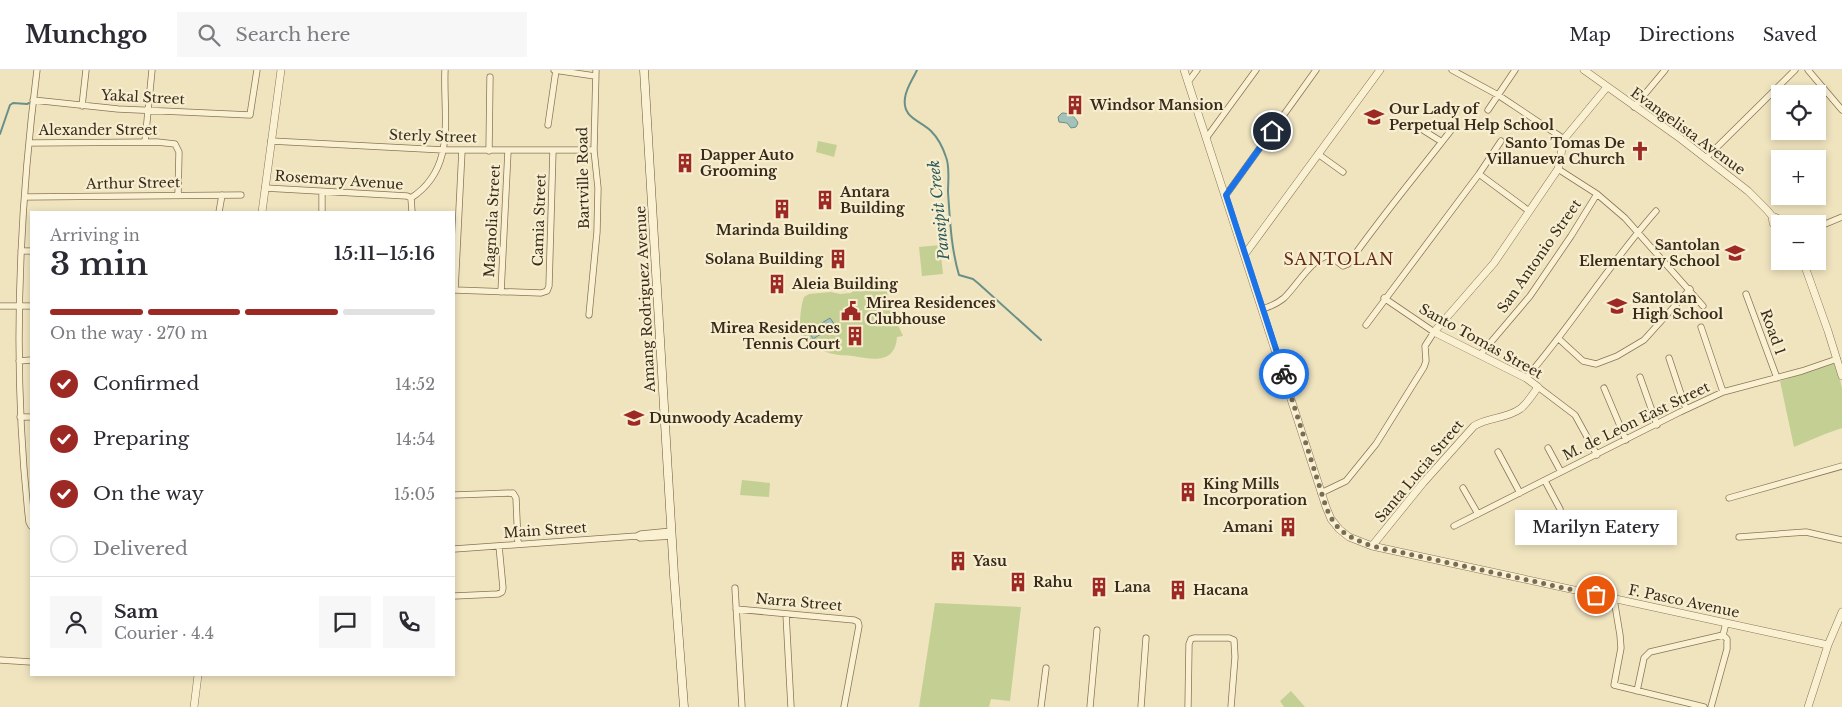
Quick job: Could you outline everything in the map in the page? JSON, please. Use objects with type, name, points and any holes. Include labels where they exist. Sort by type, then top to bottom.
[{"type":"main road","name":"Amang Rodriguez Avenue","points":[[644,70],[684,707]]},
{"type":"street","points":[[30,524],[24,477],[19,361],[21,251],[37,70]]},
{"type":"street","points":[[82,106],[86,70]]},
{"type":"street","points":[[145,142],[152,70]]},
{"type":"street","name":"Yakal Street","points":[[33,100],[148,111],[251,115],[257,70]]},
{"type":"street","points":[[262,211],[281,70]]},
{"type":"street","points":[[412,211],[411,198],[433,178],[444,150],[444,70]]},
{"type":"street","points":[[548,125],[555,70],[596,73]]},
{"type":"street","name":"F. Pasco Avenue","points":[[1184,70],[1263,309],[1321,493],[1331,519],[1349,538],[1372,546],[1828,645]]},
{"type":"street","points":[[1188,82],[1197,70]]},
{"type":"street","points":[[1207,138],[1256,70]]},
{"type":"street","points":[[1226,195],[1316,70]]},
{"type":"street","points":[[1245,254],[1380,70]]},
{"type":"street","points":[[1452,70],[1498,95],[1564,140]]},
{"type":"street","points":[[1488,110],[1515,70]]},
{"type":"street","name":"Evangelista Avenue","points":[[1584,70],[1706,158],[1758,199],[1771,215]]},
{"type":"street","points":[[1634,107],[1665,70]]},
{"type":"street","points":[[1706,158],[1795,70]]},
{"type":"street","points":[[1808,70],[1842,110]]},
{"type":"street","name":"Bartville Road","points":[[589,315],[598,206],[598,176],[594,150],[596,73]]},
{"type":"street","points":[[489,151],[490,77]]},
{"type":"street","points":[[1321,493],[1346,481],[1376,444],[1424,367],[1426,346],[1434,332],[1494,263],[1558,169],[1564,140],[1607,87]]},
{"type":"street","points":[[1415,125],[1442,142]]},
{"type":"street","points":[[1263,309],[1275,305],[1285,297],[1321,258],[1330,256],[1343,266],[1348,264],[1391,205],[1430,159],[1452,129]]},
{"type":"street","name":"Sterly Street","points":[[271,141],[444,150],[594,150]]},
{"type":"street","points":[[1366,325],[1384,298],[1479,174],[1501,141]]},
{"type":"street","name":"Alexander Street","points":[[30,143],[145,142],[175,144],[178,152],[178,195]]},
{"type":"street","points":[[462,150],[456,290],[501,292]]},
{"type":"street","name":"Camia Street","points":[[501,292],[541,293],[547,291],[549,286],[553,150]]},
{"type":"street","name":"Magnolia Street","points":[[501,292],[508,151]]},
{"type":"street","points":[[1318,154],[1343,172]]},
{"type":"street","points":[[1558,169],[1597,194],[1638,231],[1704,306]]},
{"type":"street","points":[[1479,174],[1529,211]]},
{"type":"street","name":"Rosemary Avenue","points":[[265,188],[407,196],[411,198]]},
{"type":"street","points":[[322,192],[322,211]]},
{"type":"street","name":"San Antonio Street","points":[[1480,356],[1530,296],[1597,194]]},
{"type":"street","points":[[219,211],[222,195]]},
{"type":"street","name":"Arthur Street","points":[[25,197],[241,195]]},
{"type":"street","points":[[1526,378],[1559,338],[1638,231],[1656,211]]},
{"type":"street","points":[[1826,224],[1842,218]]},
{"type":"street","points":[[21,251],[30,251]]},
{"type":"street","points":[[1807,270],[1839,361],[1842,376]]},
{"type":"street","points":[[1559,338],[1583,361],[1596,364],[1617,356],[1644,340],[1690,289]]},
{"type":"street","name":"Road 1","points":[[1746,294],[1777,378]]},
{"type":"street","name":"Santo Tomas Street","points":[[1384,298],[1434,332],[1526,378],[1575,415],[1597,455]]},
{"type":"street","points":[[0,306],[30,306]]},
{"type":"street","points":[[1701,326],[1723,392]]},
{"type":"street","points":[[1669,358],[1686,409]]},
{"type":"street","points":[[19,361],[30,360]]},
{"type":"street","name":"M. de Leon East Street","points":[[1454,526],[1723,392],[1839,361]]},
{"type":"street","points":[[1640,377],[1657,425]]},
{"type":"street","name":"Santa Lucia Street","points":[[1372,546],[1423,483],[1468,432],[1481,422],[1519,410],[1538,387]]},
{"type":"street","points":[[1604,388],[1626,440]]},
{"type":"street","points":[[20,417],[30,416]]},
{"type":"street","points":[[1548,448],[1561,472]]},
{"type":"street","points":[[1498,452],[1520,493]]},
{"type":"street","points":[[1729,498],[1842,466]]},
{"type":"street","points":[[24,477],[30,479]]},
{"type":"street","points":[[1545,481],[1560,509]]},
{"type":"street","points":[[1464,488],[1478,514]]},
{"type":"street","points":[[455,495],[513,493],[516,498],[518,544]]},
{"type":"street","points":[[1739,537],[1806,532],[1842,540]]},
{"type":"street","name":"Main Street","points":[[455,548],[637,536],[641,534],[672,534]]},
{"type":"street","points":[[455,596],[498,594],[502,592],[499,546]]},
{"type":"street","points":[[735,588],[742,707]]},
{"type":"street","points":[[1614,599],[1621,648],[1614,685],[1704,707]]},
{"type":"street","name":"Narra Street","points":[[736,610],[854,620],[858,622],[859,626],[844,707]]},
{"type":"street","points":[[1808,707],[1828,645],[1842,612]]},
{"type":"street","points":[[786,614],[790,707]]},
{"type":"street","points":[[1723,635],[1726,623]]},
{"type":"street","points":[[1090,707],[1097,630]]},
{"type":"street","points":[[1637,691],[1644,658],[1650,652],[1723,635]]},
{"type":"street","points":[[1711,707],[1727,649],[1727,639],[1723,635]]},
{"type":"street","points":[[1141,707],[1146,638]]},
{"type":"street","points":[[1188,707],[1189,644],[1191,639],[1230,638],[1234,640],[1235,657],[1231,707]]},
{"type":"street","points":[[0,660],[30,662]]},
{"type":"street","points":[[1041,707],[1046,668]]},
{"type":"street","points":[[194,707],[198,676]]},
{"type":"green space","points":[[818,141],[837,145],[834,157],[816,152]]},
{"type":"green space","points":[[940,245],[943,274],[922,276],[919,247]]},
{"type":"green space","points":[[883,278],[893,323],[897,323],[903,336],[897,337],[892,352],[887,356],[875,359],[839,355],[821,350],[804,338],[800,328],[800,316],[804,297],[809,294],[831,292],[840,294],[851,293],[855,289],[870,287]]},
{"type":"green space","points":[[1836,363],[1842,388],[1842,428],[1794,447],[1780,381]]},
{"type":"green space","points":[[742,480],[770,483],[769,497],[740,495]]},
{"type":"green space","points":[[935,603],[1021,607],[1010,701],[991,699],[989,707],[919,707]]},
{"type":"green space","points":[[1291,691],[1305,707],[1284,707],[1280,701]]},
{"type":"water","points":[[1062,113],[1069,114],[1075,118],[1078,123],[1076,127],[1071,128],[1067,123],[1059,122],[1058,117]]},
{"type":"water","points":[[830,318],[835,325],[813,339],[809,331]]},
{"type":"waterway","name":"Pansipit Creek","points":[[917,70],[905,98],[906,110],[913,118],[934,134],[946,157],[951,234],[959,275],[973,279],[1041,340]]},
{"type":"waterway","points":[[0,134],[10,105],[13,103],[29,103]]},
{"type":"way so far","points":[[1284,374],[1326,507],[1331,519],[1349,538],[1372,546],[1596,595]]},
{"type":"place","name":"Windsor Mansion","points":[[1075,105]]},
{"type":"place","name":"Our Lady of Perpetual Help School","points":[[1374,117]]},
{"type":"place","name":"Santo Tomas De Villanueva Church","points":[[1640,151]]},
{"type":"place","name":"Dapper Auto Grooming","points":[[685,163]]},
{"type":"place","name":"Antara Building","points":[[825,200]]},
{"type":"place","name":"Marinda Building","points":[[782,209]]},
{"type":"place","name":"Santolan Elementary School","points":[[1735,253]]},
{"type":"place","name":"Solana Building","points":[[838,259]]},
{"type":"place","name":"Aleia Building","points":[[777,284]]},
{"type":"place","name":"Santolan High School","points":[[1617,306]]},
{"type":"place","name":"Mirea Residences Clubhouse","points":[[851,311]]},
{"type":"place","name":"Mirea Residences Tennis Court","points":[[855,336]]},
{"type":"place","name":"Dunwoody Academy","points":[[634,418]]},
{"type":"place","name":"King Mills Incorporation","points":[[1188,492]]},
{"type":"place","name":"Amani","points":[[1288,527]]},
{"type":"place","name":"Yasu","points":[[958,561]]},
{"type":"place","name":"Rahu","points":[[1018,582]]},
{"type":"place","name":"Lana","points":[[1099,587]]},
{"type":"place","name":"Hacana","points":[[1178,590]]},
{"type":"place","name":"Marilyn Eatery","points":[[1596,595]]},
{"type":"district","name":"SANTOLAN","points":[[1339,259]]},
{"type":"route","points":[[1272,131],[1226,195],[1284,374]]}]
